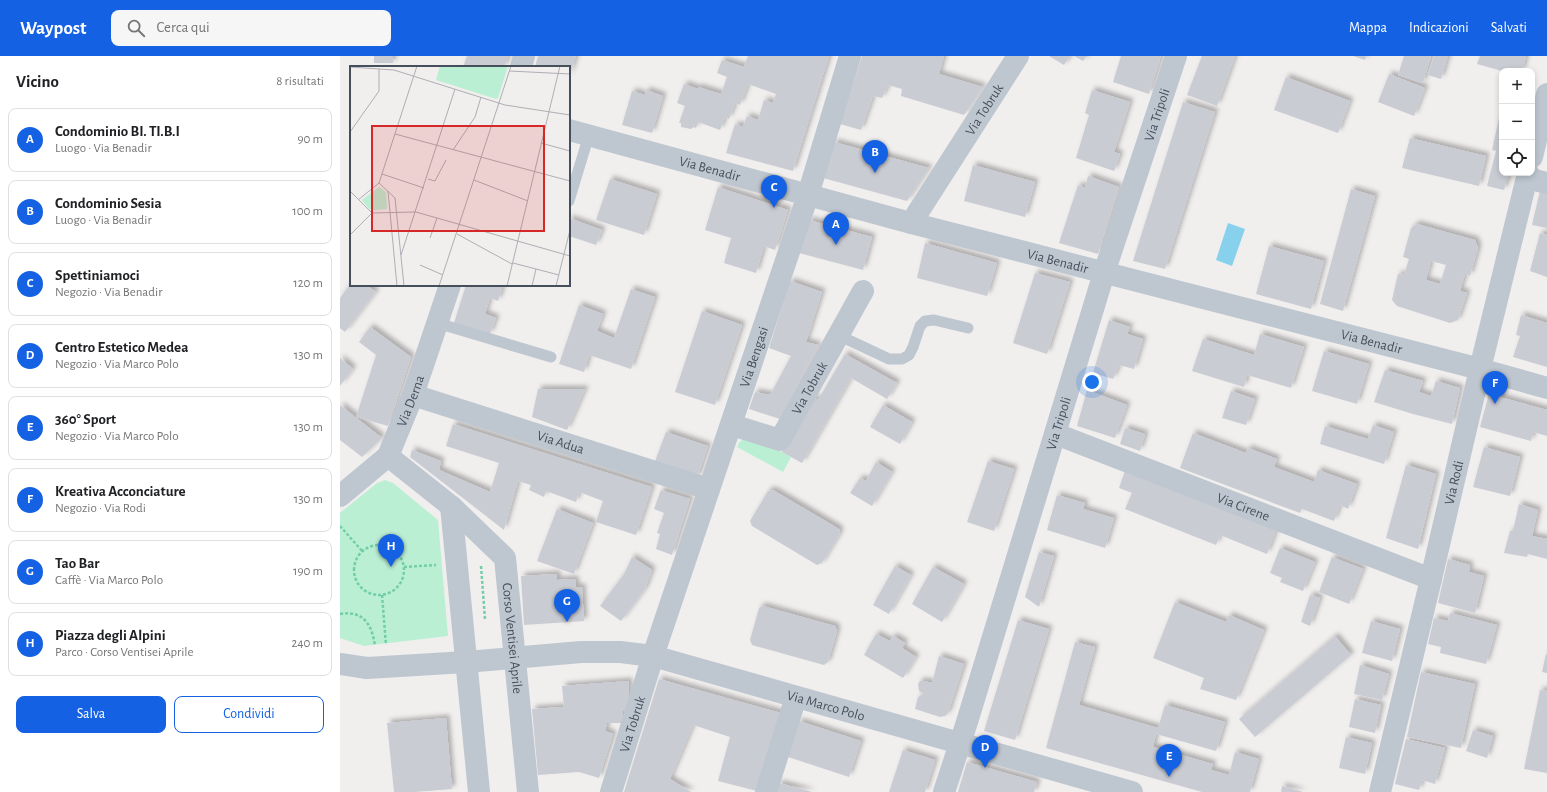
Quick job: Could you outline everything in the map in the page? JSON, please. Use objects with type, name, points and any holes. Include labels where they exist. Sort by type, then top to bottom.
[{"type":"street","points":[[521,66],[524,56]]},
{"type":"street","name":"Via Bengasi","points":[[653,656],[732,425],[808,195],[850,56]]},
{"type":"street","name":"Via Tobruk","points":[[911,223],[1018,56]]},
{"type":"street","name":"Via Tripoli","points":[[944,792],[961,743],[1104,273],[1176,56]]},
{"type":"street","points":[[1535,144],[1547,94]]},
{"type":"street","name":"Via Benadir","points":[[579,132],[911,223],[1480,369],[1547,388]]},
{"type":"street","name":"Via Rodi","points":[[1380,792],[1480,369],[1534,178]]},
{"type":"street","name":"Via Derna","points":[[340,496],[388,456],[413,395],[450,286]]},
{"type":"street","name":"Via Tobruk","points":[[732,425],[780,440],[863,291]]},
{"type":"street","name":"Via Adua","points":[[413,395],[709,489]]},
{"type":"street","name":"Via Cirene","points":[[1056,434],[1431,579]]},
{"type":"street","name":"Corso Ventisei Aprile","points":[[388,456],[451,506],[504,558],[528,792]]},
{"type":"street","points":[[451,506],[479,792]]},
{"type":"street","name":"Via Marco Polo","points":[[340,666],[367,668],[466,662],[581,652],[620,652],[653,656],[1132,792]]},
{"type":"street","name":"Via Tobruk","points":[[611,792],[653,656]]},
{"type":"street","points":[[766,792],[796,697]]},
{"type":"lane","points":[[570,194],[579,132]]},
{"type":"lane","points":[[838,335],[890,359],[902,359],[909,355],[920,326],[925,321],[934,320],[968,328]]},
{"type":"lane","points":[[437,323],[551,357]]},
{"type":"path","points":[[340,526],[363,552]]},
{"type":"path","points":[[486,540],[481,560],[486,621]]},
{"type":"path","points":[[380,546],[388,547],[399,555],[404,567],[403,577],[399,586],[391,592],[382,595],[372,594],[362,589],[356,580],[354,570],[357,560],[363,552],[371,547],[380,546]]},
{"type":"path","points":[[404,567],[438,565]]},
{"type":"path","points":[[382,595],[386,645]]},
{"type":"path","points":[[340,614],[347,612],[360,615],[370,628],[375,647]]},
{"type":"green space","points":[[743,439],[782,452],[791,457],[783,472],[737,447]]},
{"type":"green space","points":[[385,480],[393,483],[438,520],[448,636],[364,646],[340,638],[340,513],[377,483]]},
{"type":"water","points":[[1228,223],[1245,229],[1232,266],[1216,260]]},
{"type":"building","points":[[374,56],[393,56],[393,63],[374,63]]},
{"type":"building","points":[[467,56],[508,56],[504,66],[463,66]]},
{"type":"building","points":[[538,56],[576,56],[570,75],[570,66],[535,66]]},
{"type":"building","points":[[748,56],[829,56],[793,171],[726,153],[735,124],[743,127],[747,116],[758,120],[764,100],[773,103],[776,94],[748,84],[740,105],[735,103],[729,119],[725,117],[720,130],[698,122],[696,128],[694,127],[691,129],[681,127],[681,123],[679,123],[685,106],[677,103],[684,84],[721,94],[727,77],[717,73],[722,60],[744,67]]},
{"type":"building","points":[[862,56],[944,56],[939,74],[983,87],[964,115],[901,96],[902,89],[888,85],[882,98],[873,96],[861,130],[840,124]]},
{"type":"building","points":[[1049,56],[1070,56],[1064,65]]},
{"type":"building","points":[[1074,56],[1087,56],[1083,61]]},
{"type":"building","points":[[1121,56],[1161,56],[1149,94],[1113,82]]},
{"type":"building","points":[[1202,56],[1235,56],[1217,106],[1187,95]]},
{"type":"building","points":[[1353,56],[1366,56],[1365,60]]},
{"type":"building","points":[[1404,56],[1431,56],[1423,83],[1398,75]]},
{"type":"building","points":[[1434,56],[1448,56],[1441,79],[1428,75]]},
{"type":"building","points":[[1480,56],[1526,56],[1523,68],[1499,68],[1499,70],[1477,64]]},
{"type":"building","points":[[1389,74],[1425,88],[1414,116],[1378,102]]},
{"type":"building","points":[[1286,77],[1350,101],[1338,133],[1274,110]]},
{"type":"building","points":[[646,90],[663,96],[652,133],[622,125],[632,91],[645,95]]},
{"type":"building","points":[[1092,90],[1130,102],[1114,152],[1120,154],[1114,171],[1076,158],[1089,115],[1085,113]]},
{"type":"building","points":[[1183,102],[1215,112],[1165,269],[1133,261]]},
{"type":"building","points":[[1499,118],[1499,176],[1508,176],[1504,190],[1487,186],[1496,151],[1492,150]]},
{"type":"building","points":[[1410,138],[1486,156],[1479,186],[1402,168]]},
{"type":"building","points":[[834,142],[929,168],[907,201],[823,178]]},
{"type":"building","points":[[973,165],[1035,182],[1025,217],[964,201]]},
{"type":"building","points":[[1088,176],[1119,187],[1098,254],[1059,243],[1078,185],[1085,188]]},
{"type":"building","points":[[610,179],[657,194],[644,235],[596,220]]},
{"type":"building","points":[[718,187],[788,210],[775,250],[764,246],[756,273],[724,263],[731,238],[705,230]]},
{"type":"building","points":[[1351,189],[1375,196],[1343,311],[1320,304]]},
{"type":"building","points":[[1540,191],[1547,192],[1547,228],[1532,225]]},
{"type":"building","points":[[570,218],[602,230],[596,245],[570,236]]},
{"type":"building","points":[[809,220],[872,237],[863,270],[799,253]]},
{"type":"building","points":[[1417,224],[1475,240],[1478,248],[1470,276],[1465,274],[1460,291],[1467,293],[1458,320],[1450,323],[1397,306],[1392,300],[1398,274],[1404,275],[1409,259],[1403,257],[1411,228]],"holes":[[[1431,261],[1446,265],[1440,284],[1426,280]]]},
{"type":"building","points":[[1540,233],[1547,235],[1547,277],[1530,271]]},
{"type":"building","points":[[925,243],[997,263],[987,296],[917,278]]},
{"type":"building","points":[[1269,246],[1324,261],[1311,309],[1256,294]]},
{"type":"building","points":[[1035,273],[1070,282],[1047,354],[1013,343]]},
{"type":"building","points":[[790,281],[822,292],[806,342],[818,345],[780,419],[749,409],[755,392],[770,395],[791,356],[769,348]]},
{"type":"building","points":[[350,284],[350,286],[367,286],[376,292],[345,332],[340,328],[340,298]]},
{"type":"building","points":[[466,286],[503,286],[498,301],[490,298],[485,314],[496,318],[490,334],[454,323]]},
{"type":"building","points":[[631,289],[655,297],[631,369],[589,355],[584,372],[559,364],[579,305],[603,314],[597,331],[614,338]]},
{"type":"building","points":[[702,311],[742,325],[715,405],[675,392]]},
{"type":"building","points":[[1521,315],[1547,323],[1547,367],[1513,357],[1520,336],[1516,335]]},
{"type":"building","points":[[1109,320],[1130,327],[1127,334],[1143,339],[1134,369],[1119,365],[1113,379],[1093,373]]},
{"type":"building","points":[[370,327],[411,357],[388,426],[356,417],[376,355],[359,342]]},
{"type":"building","points":[[1260,334],[1304,347],[1291,388],[1247,375],[1244,387],[1192,371],[1203,339],[1254,355]]},
{"type":"building","points":[[1324,351],[1369,364],[1357,404],[1312,391]]},
{"type":"building","points":[[845,354],[897,383],[887,399],[851,378],[802,463],[782,452],[813,398],[818,400]]},
{"type":"building","points":[[340,358],[353,369],[340,386]]},
{"type":"building","points":[[1385,370],[1423,381],[1419,392],[1431,396],[1436,381],[1460,388],[1452,424],[1374,402]]},
{"type":"building","points":[[538,389],[585,389],[567,430],[532,417]]},
{"type":"building","points":[[1087,390],[1127,405],[1115,438],[1077,426]]},
{"type":"building","points":[[1231,391],[1255,399],[1246,425],[1222,418]]},
{"type":"building","points":[[1489,394],[1547,410],[1547,436],[1533,432],[1531,441],[1480,427]]},
{"type":"building","points":[[340,405],[382,438],[362,457],[340,440]]},
{"type":"building","points":[[883,405],[912,422],[900,444],[870,427]]},
{"type":"building","points":[[453,424],[652,487],[636,535],[596,522],[603,501],[579,492],[576,502],[546,491],[544,497],[529,490],[531,485],[518,481],[504,530],[410,457],[412,450],[441,461],[439,470],[490,492],[499,463],[446,446]]},
{"type":"building","points":[[1373,425],[1394,432],[1384,464],[1320,444],[1325,426],[1368,439]]},
{"type":"building","points":[[1125,428],[1145,434],[1140,451],[1120,444]]},
{"type":"building","points":[[666,432],[708,446],[697,478],[654,464]]},
{"type":"building","points":[[1193,433],[1246,453],[1248,448],[1277,459],[1274,467],[1314,482],[1318,470],[1357,484],[1348,509],[1340,505],[1334,521],[1302,509],[1300,513],[1180,468]]},
{"type":"building","points":[[1484,447],[1520,457],[1510,496],[1473,487]]},
{"type":"building","points":[[988,461],[1014,469],[994,531],[967,522]]},
{"type":"building","points":[[876,462],[892,472],[872,506],[850,493],[860,478],[866,481]]},
{"type":"building","points":[[1406,465],[1436,474],[1418,549],[1386,538]]},
{"type":"building","points":[[1125,471],[1276,530],[1267,554],[1220,535],[1216,545],[1125,509],[1132,493],[1119,488]]},
{"type":"building","points":[[661,490],[690,499],[672,555],[656,549],[660,534],[657,533],[664,513],[654,509]]},
{"type":"building","points":[[773,490],[839,529],[840,533],[822,563],[817,565],[752,526],[750,521],[768,491]]},
{"type":"building","points":[[1057,495],[1085,503],[1083,509],[1114,518],[1105,548],[1047,530]]},
{"type":"building","points":[[1519,504],[1538,510],[1532,536],[1547,539],[1547,559],[1528,554],[1527,557],[1504,553],[1510,531],[1513,531]]},
{"type":"building","points":[[557,509],[593,523],[574,574],[537,561]]},
{"type":"building","points":[[1280,548],[1315,562],[1303,591],[1280,582],[1282,578],[1270,573]]},
{"type":"building","points":[[1039,552],[1054,556],[1039,607],[1025,597]]},
{"type":"building","points":[[632,557],[652,570],[645,589],[621,621],[600,606],[624,574]]},
{"type":"building","points":[[1332,557],[1363,569],[1349,604],[1319,592]]},
{"type":"building","points":[[1448,559],[1470,565],[1469,572],[1484,576],[1475,613],[1438,603]]},
{"type":"building","points":[[895,566],[911,575],[889,614],[873,605]]},
{"type":"building","points":[[933,567],[964,584],[942,622],[912,604]]},
{"type":"building","points":[[557,574],[557,580],[575,579],[576,587],[582,587],[584,621],[524,625],[521,576]]},
{"type":"building","points":[[1310,595],[1320,598],[1310,626],[1301,622]]},
{"type":"building","points":[[1175,602],[1226,622],[1229,615],[1264,630],[1236,700],[1200,689],[1204,678],[1153,658]]},
{"type":"building","points":[[763,606],[835,626],[837,631],[828,662],[824,665],[752,645],[750,640],[759,608]]},
{"type":"building","points":[[1450,613],[1497,625],[1486,664],[1440,653],[1441,647],[1428,644],[1434,618],[1448,621]]},
{"type":"building","points":[[1018,620],[1049,629],[1015,740],[984,731]]},
{"type":"building","points":[[1371,621],[1400,629],[1392,661],[1362,653]]},
{"type":"building","points":[[876,634],[890,641],[893,636],[905,643],[902,648],[916,657],[903,678],[864,655]]},
{"type":"building","points":[[1335,636],[1351,655],[1255,737],[1239,719]]},
{"type":"building","points":[[1075,642],[1095,647],[1079,705],[1158,728],[1165,705],[1225,722],[1216,751],[1156,734],[1153,747],[1213,764],[1211,770],[1229,775],[1235,752],[1259,759],[1250,792],[1202,792],[1046,748]]},
{"type":"building","points":[[1546,654],[1547,655],[1547,673],[1542,672]]},
{"type":"building","points":[[939,656],[964,664],[948,713],[945,716],[940,717],[915,709],[918,697],[924,694],[919,691],[918,684],[920,681],[932,683]]},
{"type":"building","points":[[1360,665],[1389,674],[1382,700],[1354,694]]},
{"type":"building","points":[[1421,672],[1475,684],[1461,748],[1407,737]]},
{"type":"building","points":[[659,679],[781,713],[757,791],[718,781],[730,737],[693,725],[670,779],[691,792],[624,792]]},
{"type":"building","points":[[629,681],[628,711],[623,711],[622,723],[607,723],[605,731],[613,734],[599,778],[579,772],[538,775],[532,709],[564,707],[562,686]]},
{"type":"building","points":[[1540,690],[1547,691],[1547,773],[1524,769]]},
{"type":"building","points":[[1355,699],[1381,705],[1375,733],[1349,727]]},
{"type":"building","points":[[446,718],[452,789],[394,792],[387,723]]},
{"type":"building","points":[[799,721],[861,741],[849,777],[788,757]]},
{"type":"building","points":[[1473,730],[1493,736],[1487,758],[1466,751]]},
{"type":"building","points":[[1346,737],[1372,743],[1365,774],[1339,768]]},
{"type":"building","points":[[1406,739],[1445,748],[1435,784],[1422,780],[1419,790],[1395,784]]},
{"type":"building","points":[[903,750],[935,760],[925,792],[889,792]]},
{"type":"building","points":[[967,762],[1037,782],[1034,792],[958,792]]},
{"type":"building","points":[[779,783],[812,792],[777,792]]},
{"type":"building","points":[[1282,786],[1303,792],[1281,792]]},
{"type":"place","name":"Condominio Sesia","points":[[875,173]]},
{"type":"place","name":"Spettiniamoci","points":[[774,208]]},
{"type":"place","name":"Condominio BI. TI.B.I","points":[[836,245]]},
{"type":"place","name":"Kreativa Acconciature","points":[[1495,404]]},
{"type":"place","name":"Piazza degli Alpini","points":[[391,567]]},
{"type":"place","name":"Tao Bar","points":[[567,622]]},
{"type":"place","name":"Centro Estetico Medea","points":[[985,768]]},
{"type":"place","name":"360° Sport","points":[[1169,777]]}]
